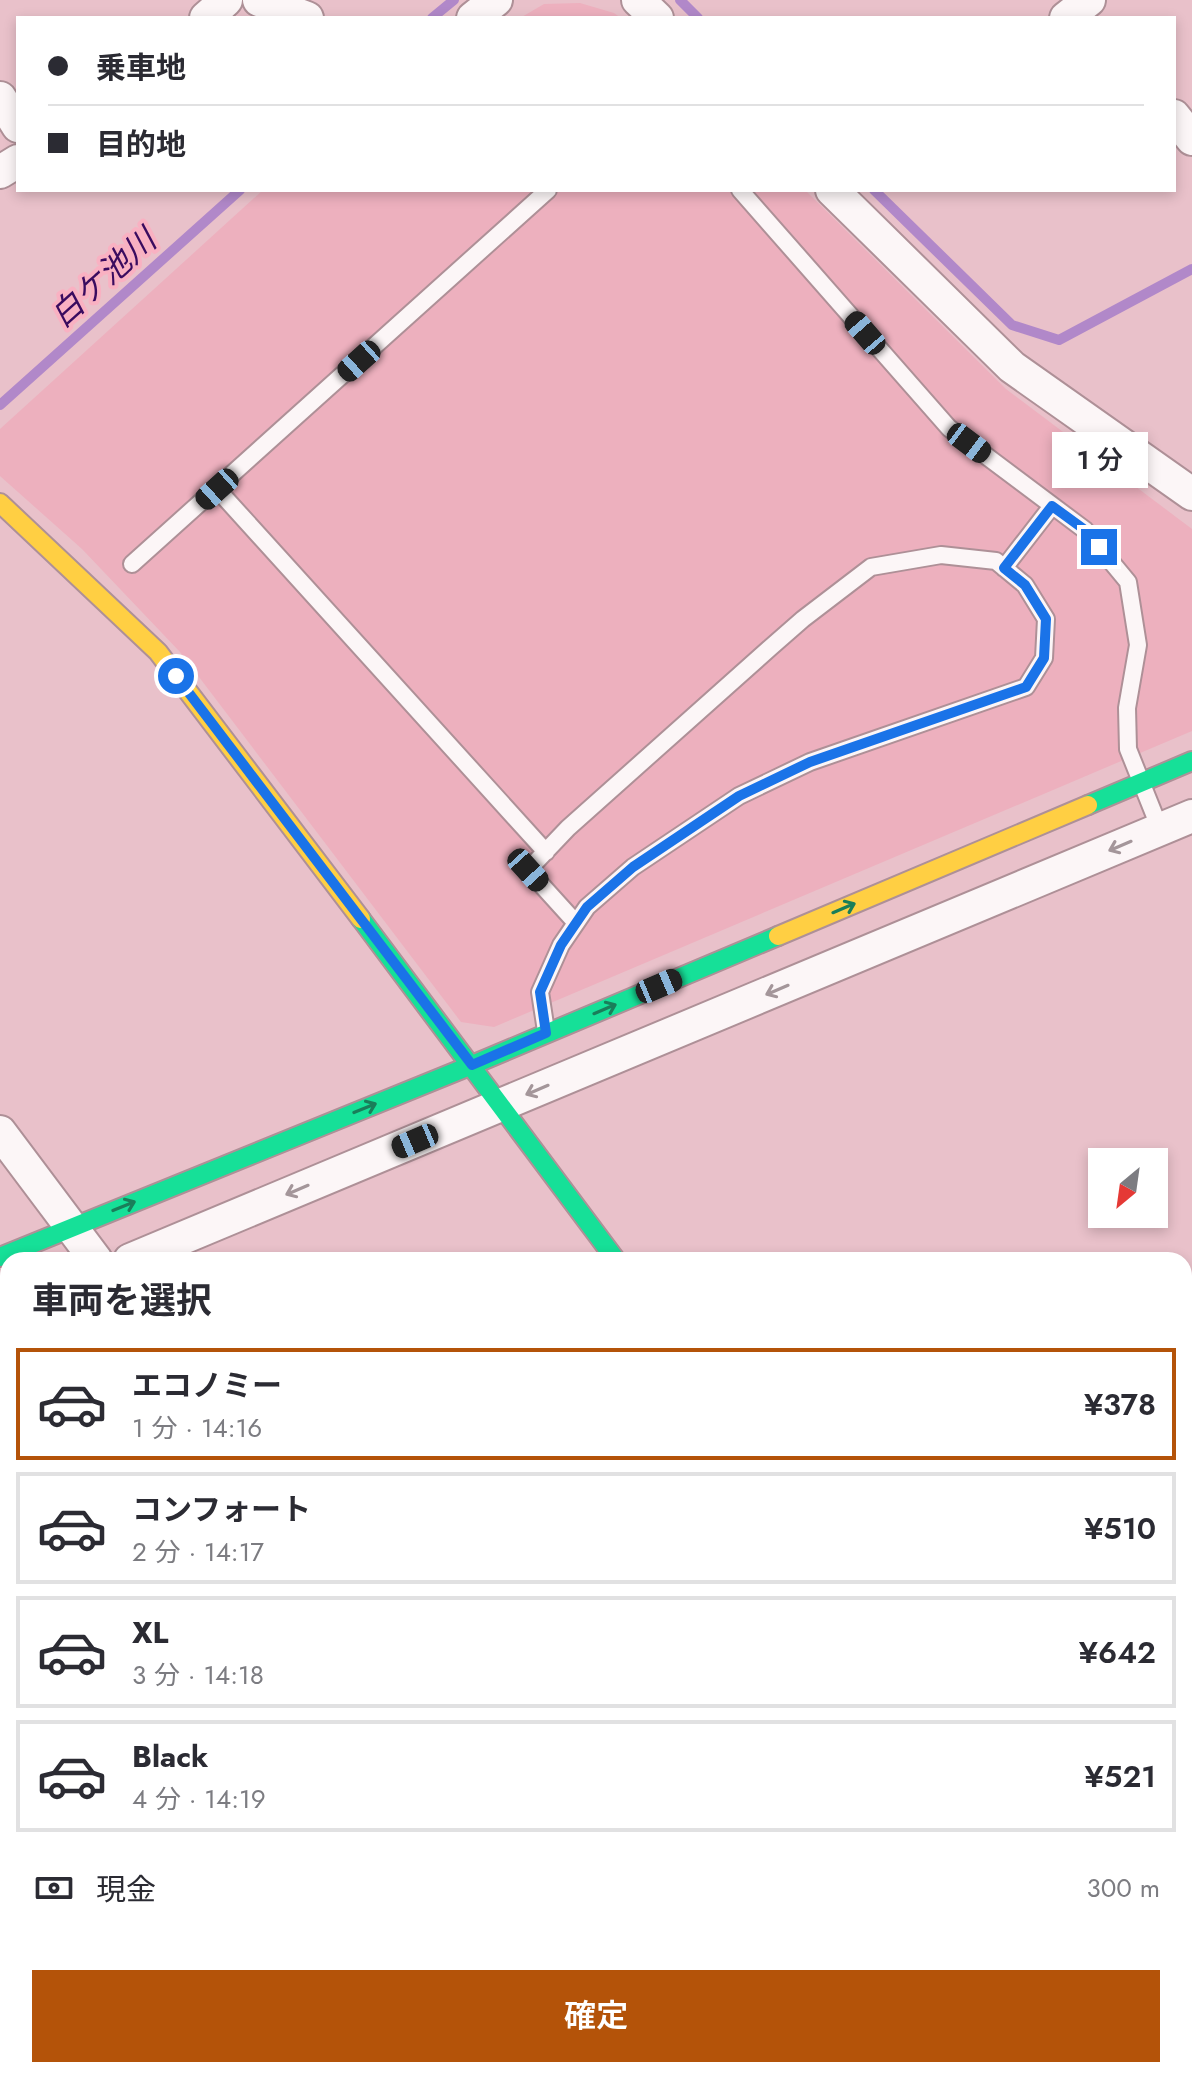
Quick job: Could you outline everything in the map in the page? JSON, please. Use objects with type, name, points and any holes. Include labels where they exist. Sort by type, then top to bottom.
[{"type":"main road","points":[[0,503],[158,652],[610,1252]]},
{"type":"main road","points":[[12,1252],[472,1065],[1192,761]]},
{"type":"street","points":[[208,16],[226,0]]},
{"type":"street","points":[[259,0],[302,16]]},
{"type":"street","points":[[476,16],[496,0]]},
{"type":"street","points":[[638,0],[655,16]]},
{"type":"street","points":[[0,98],[16,123]]},
{"type":"street","points":[[1176,119],[1192,139]]},
{"type":"street","points":[[837,192],[1012,367],[1192,494]]},
{"type":"street","points":[[149,1252],[1192,816]]},
{"type":"street","points":[[0,1132],[90,1252]]},
{"type":"lane","points":[[132,564],[546,192]]},
{"type":"lane","points":[[742,192],[949,428],[1085,530],[1128,582],[1138,645],[1127,708],[1128,749],[1160,829]]},
{"type":"lane","points":[[217,489],[546,852]]},
{"type":"lane","points":[[1004,568],[1052,506]]},
{"type":"lane","points":[[546,1033],[540,992],[561,945],[587,907],[633,867],[739,796],[810,762],[1026,687],[1044,658],[1046,619],[1025,585],[996,561],[941,555],[871,567],[792,628],[568,828],[528,870],[576,923]]},
{"type":"shaded area","points":[[580,3],[618,16],[523,16],[544,4]]},
{"type":"shaded area","points":[[261,192],[807,192],[1006,389],[1192,529],[1192,731],[494,1027],[461,1022],[180,652],[82,549],[0,476],[0,429]]},
{"type":"waterway","name":"白ケ池川","points":[[434,16],[454,0]]},
{"type":"waterway","name":"白ケ池川","points":[[680,0],[696,16]]},
{"type":"waterway","name":"白ケ池川","points":[[0,405],[238,192]]},
{"type":"waterway","name":"白ケ池川","points":[[876,192],[1012,325],[1059,340],[1192,269]]},
{"type":"traffic: fast","points":[[1088,805],[1192,761]]},
{"type":"traffic: fast","points":[[361,919],[610,1252]]},
{"type":"traffic: fast","points":[[12,1252],[472,1065],[778,936]]},
{"type":"traffic: slow","points":[[0,503],[158,652],[361,919]]},
{"type":"traffic: slow","points":[[778,936],[1088,805]]},
{"type":"route","points":[[176,676],[472,1065],[546,1033],[540,992],[561,945],[587,907],[633,867],[739,796],[810,762],[1026,687],[1044,658],[1046,619],[1025,585],[1004,568],[1052,506],[1085,530],[1099,547]]}]
